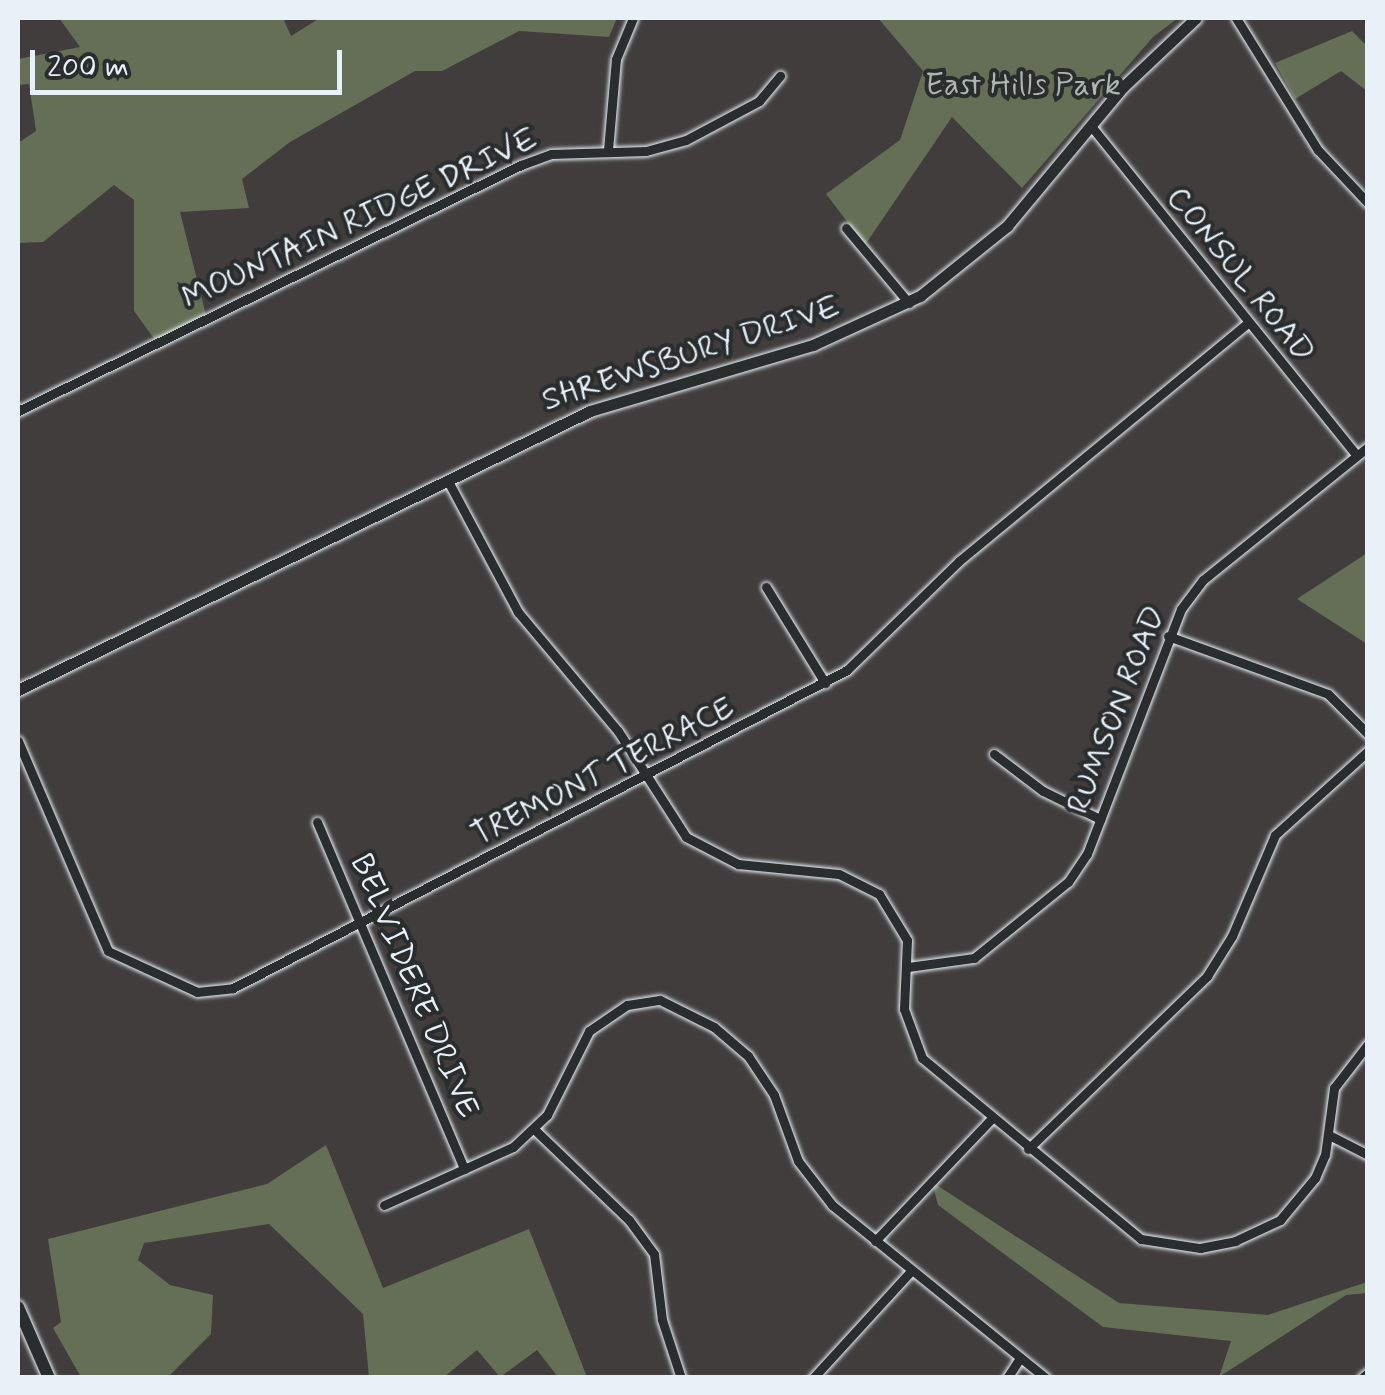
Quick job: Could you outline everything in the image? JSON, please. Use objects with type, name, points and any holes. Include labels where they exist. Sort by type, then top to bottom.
[{"type":"main road","name":"SHREWSBURY DRIVE","points":[[18,690],[590,411],[813,345],[909,302],[1007,226],[1156,52],[1196,18]]},
{"type":"main road","points":[[18,1307],[48,1378]]},
{"type":"street","points":[[608,150],[616,59],[632,18]]},
{"type":"street","points":[[1236,18],[1318,150],[1368,203]]},
{"type":"street","name":"MOUNTAIN RIDGE DRIVE","points":[[18,411],[522,166],[551,154],[646,151],[686,140],[759,101],[780,76]]},
{"type":"street","name":"CONSUL ROAD","points":[[1091,126],[1246,324],[1354,452]]},
{"type":"street","points":[[846,228],[909,302]]},
{"type":"street","name":"TREMONT TERRACE","points":[[18,741],[100,939],[118,961],[216,993],[362,924],[825,683],[876,646],[959,560],[1246,324]]},
{"type":"street","name":"RUMSON ROAD","points":[[908,966],[974,958],[1020,926],[1081,866],[1168,636],[1203,580],[1354,452],[1368,446]]},
{"type":"street","points":[[448,480],[518,612],[586,688],[686,837],[716,856],[768,870],[840,874],[872,888],[901,922],[908,966],[904,1009],[916,1050],[935,1075],[1141,1239],[1200,1248],[1235,1241],[1280,1220],[1315,1178],[1329,1135],[1334,1088],[1368,1044]]},
{"type":"street","points":[[766,587],[825,683]]},
{"type":"street","points":[[1168,636],[1328,694],[1368,734]]},
{"type":"street","points":[[1028,1149],[1207,976],[1232,936],[1275,835],[1368,751]]},
{"type":"street","points":[[994,754],[1042,790],[1100,819]]},
{"type":"street","name":"BELVIDERE DRIVE","points":[[317,822],[464,1169]]},
{"type":"street","points":[[384,1205],[464,1169],[534,1130],[578,1048],[606,1016],[646,1000],[680,1006],[748,1056],[774,1095],[798,1161],[815,1186],[910,1272],[1018,1361],[1046,1378]]},
{"type":"street","points":[[875,1241],[991,1119]]},
{"type":"street","points":[[534,1130],[629,1220],[654,1254],[662,1320],[681,1378]]},
{"type":"street","points":[[1329,1135],[1368,1155]]},
{"type":"street","points":[[813,1378],[910,1272]]},
{"type":"street","points":[[1007,1378],[1018,1361]]},
{"type":"green space","points":[[59,18],[283,18],[291,36],[320,18],[617,18],[609,37],[519,31],[442,71],[415,71],[290,142],[242,179],[249,208],[180,212],[206,315],[155,340],[134,311],[134,200],[114,185],[43,242],[18,243],[18,143],[36,131],[29,84],[18,85],[18,59],[80,47]]},
{"type":"green space","name":"East Hills Park","points":[[878,18],[1178,18],[1153,37],[1022,188],[952,117],[865,245],[826,194],[900,140],[923,71]]},
{"type":"green space","points":[[1352,31],[1367,46],[1367,91],[1341,71],[1295,99],[1275,63]]},
{"type":"green space","points":[[1367,553],[1367,644],[1297,599]]},
{"type":"green space","points":[[326,1145],[383,1288],[529,1229],[587,1377],[558,1377],[537,1350],[500,1377],[477,1350],[444,1377],[369,1377],[363,1314],[269,1224],[144,1243],[138,1260],[170,1285],[213,1295],[211,1334],[168,1377],[81,1377],[53,1328],[61,1322],[48,1239],[267,1184]]},
{"type":"green space","points":[[932,1182],[1119,1303],[1268,1315],[1367,1282],[1367,1293],[1346,1295],[1219,1377],[1231,1341],[1103,1327],[938,1205]]}]
